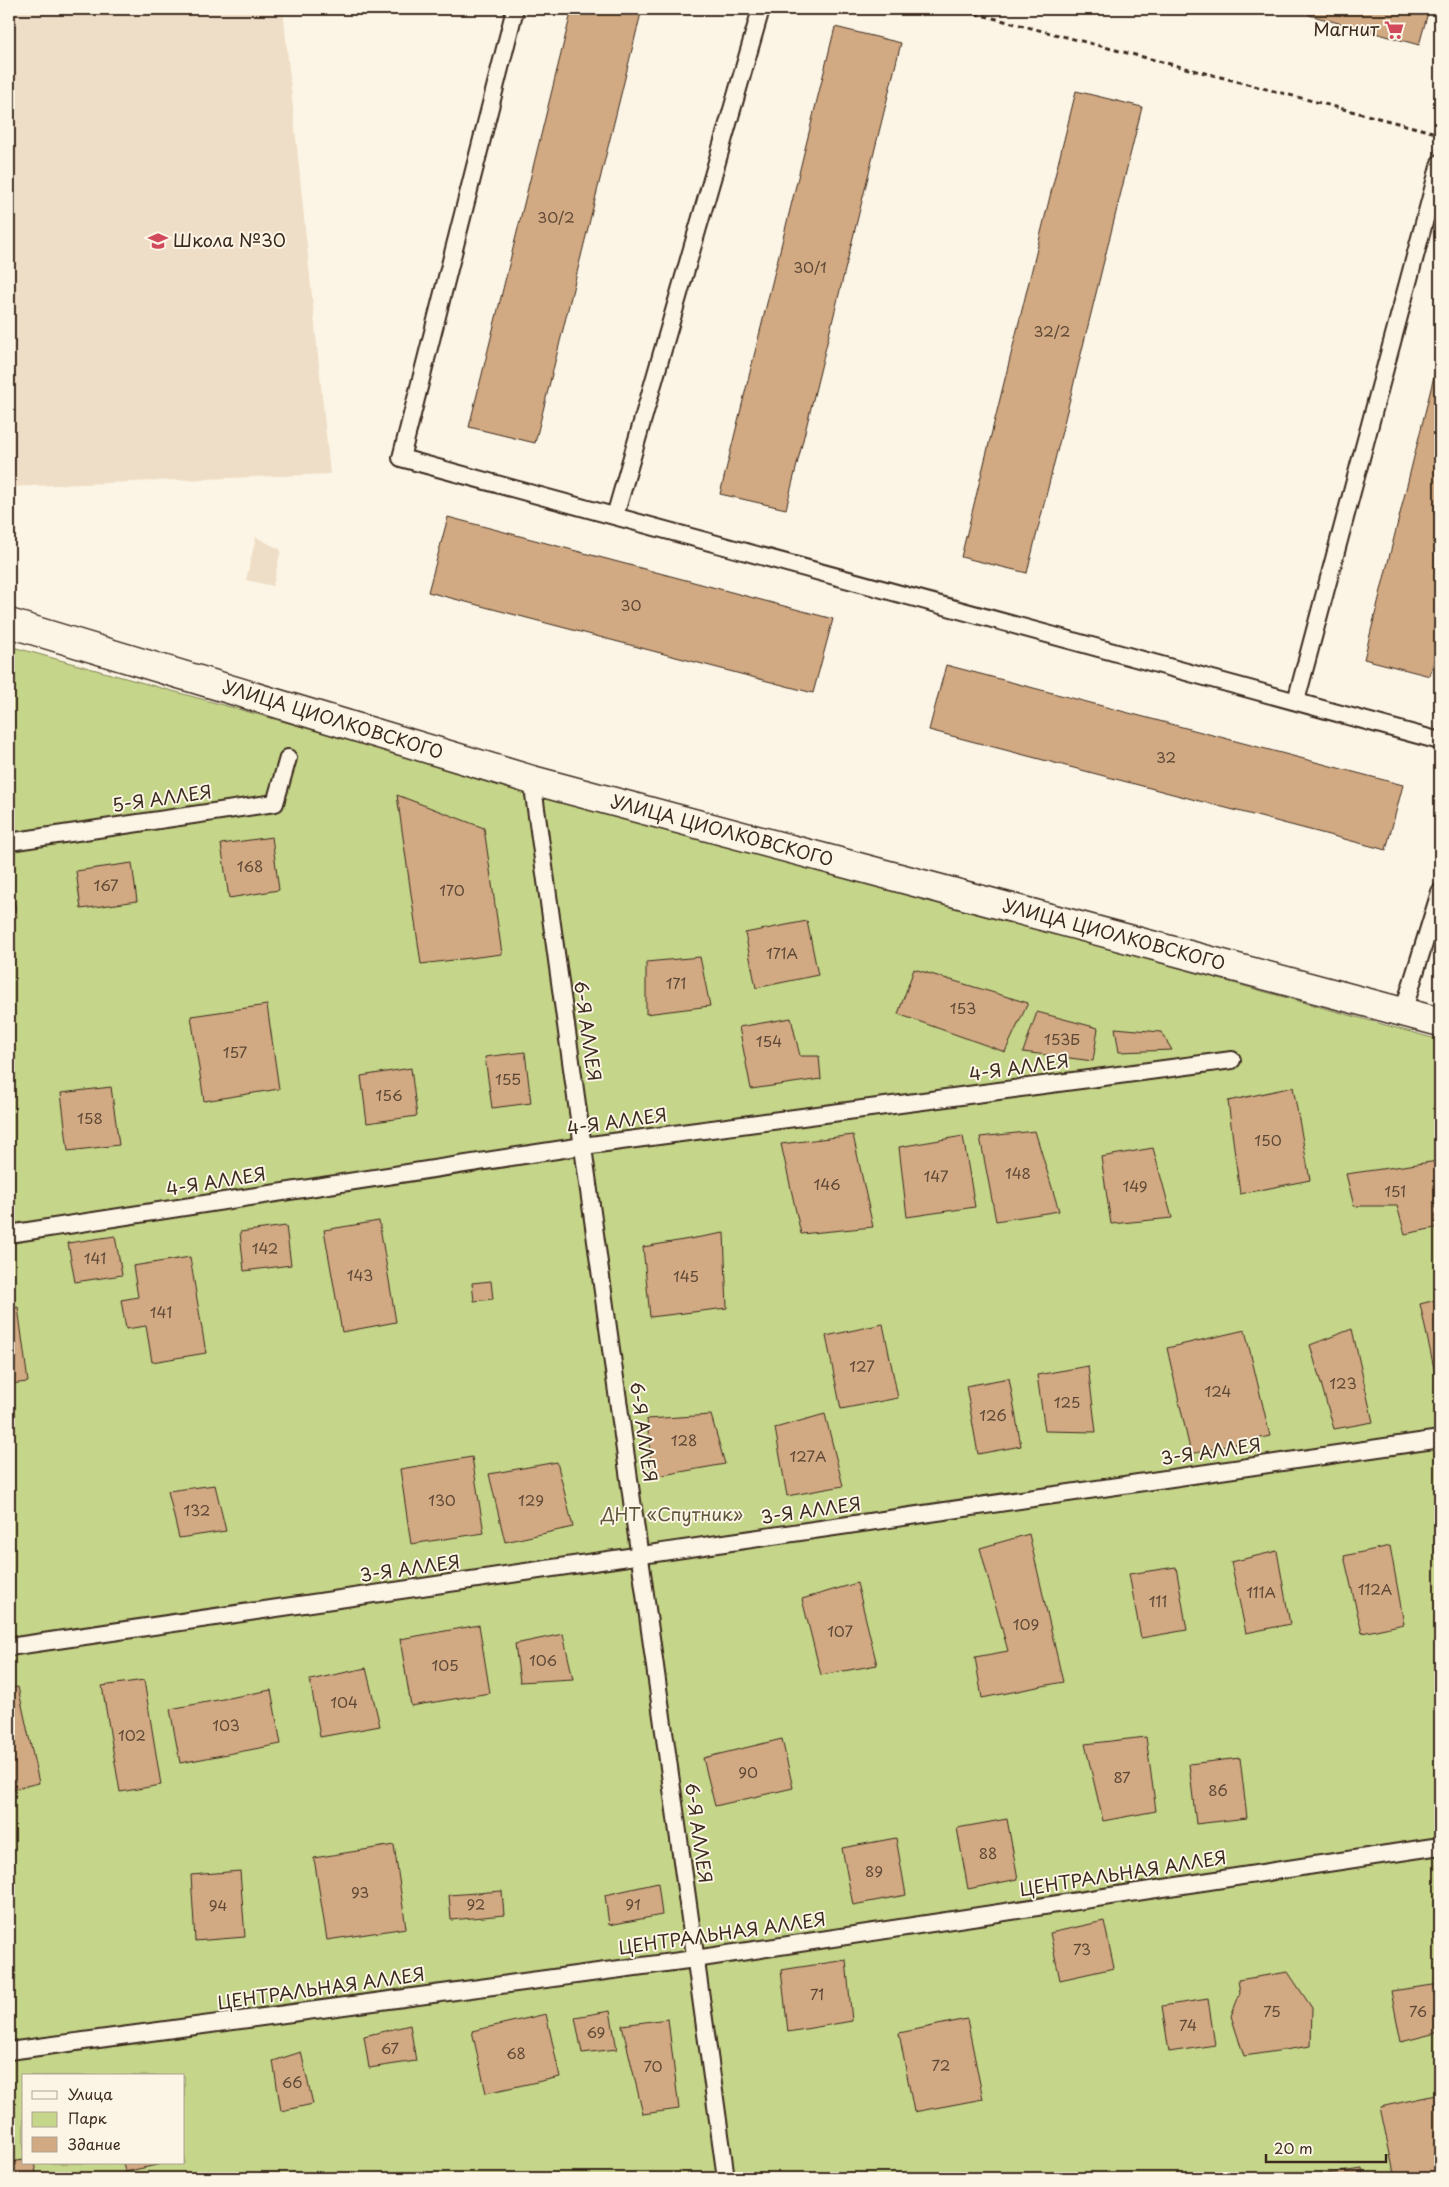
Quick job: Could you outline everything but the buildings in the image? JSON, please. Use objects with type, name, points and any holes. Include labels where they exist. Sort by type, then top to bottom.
[{"type":"street","name":"УЛИЦА ЦИОЛКОВСКОГО","points":[[9,623],[532,780],[1440,1022]]},
{"type":"lane","points":[[515,9],[402,458],[1440,741]]},
{"type":"lane","points":[[615,516],[761,9]]},
{"type":"lane","points":[[1296,702],[1440,163]]},
{"type":"lane","name":"5-Я АЛЛЕЯ","points":[[9,842],[275,802],[288,758]]},
{"type":"lane","name":"6-Я АЛЛЕЯ","points":[[532,780],[726,2178]]},
{"type":"lane","points":[[1403,1012],[1440,892]]},
{"type":"lane","name":"4-Я АЛЛЕЯ","points":[[9,1234],[583,1146],[1232,1060]]},
{"type":"lane","name":"3-Я АЛЛЕЯ","points":[[9,1647],[1440,1439]]},
{"type":"lane","name":"ЦЕНТРАЛЬНАЯ АЛЛЕЯ","points":[[9,2051],[695,1958],[1440,1846]]},
{"type":"path","points":[[958,9],[1440,134]]},
{"type":"shaded area","name":"Школа №30","points":[[9,9],[283,9],[330,474],[9,487]]},
{"type":"shaded area","points":[[256,537],[281,550],[273,586],[246,580]]},
{"type":"green space","name":"ДНТ «Спутник»","points":[[9,646],[1440,1040],[1440,2178],[9,2178]]},
{"type":"place","name":"Магнит","points":[[1394,30]]},
{"type":"place","name":"Школа №30","points":[[158,241]]}]
